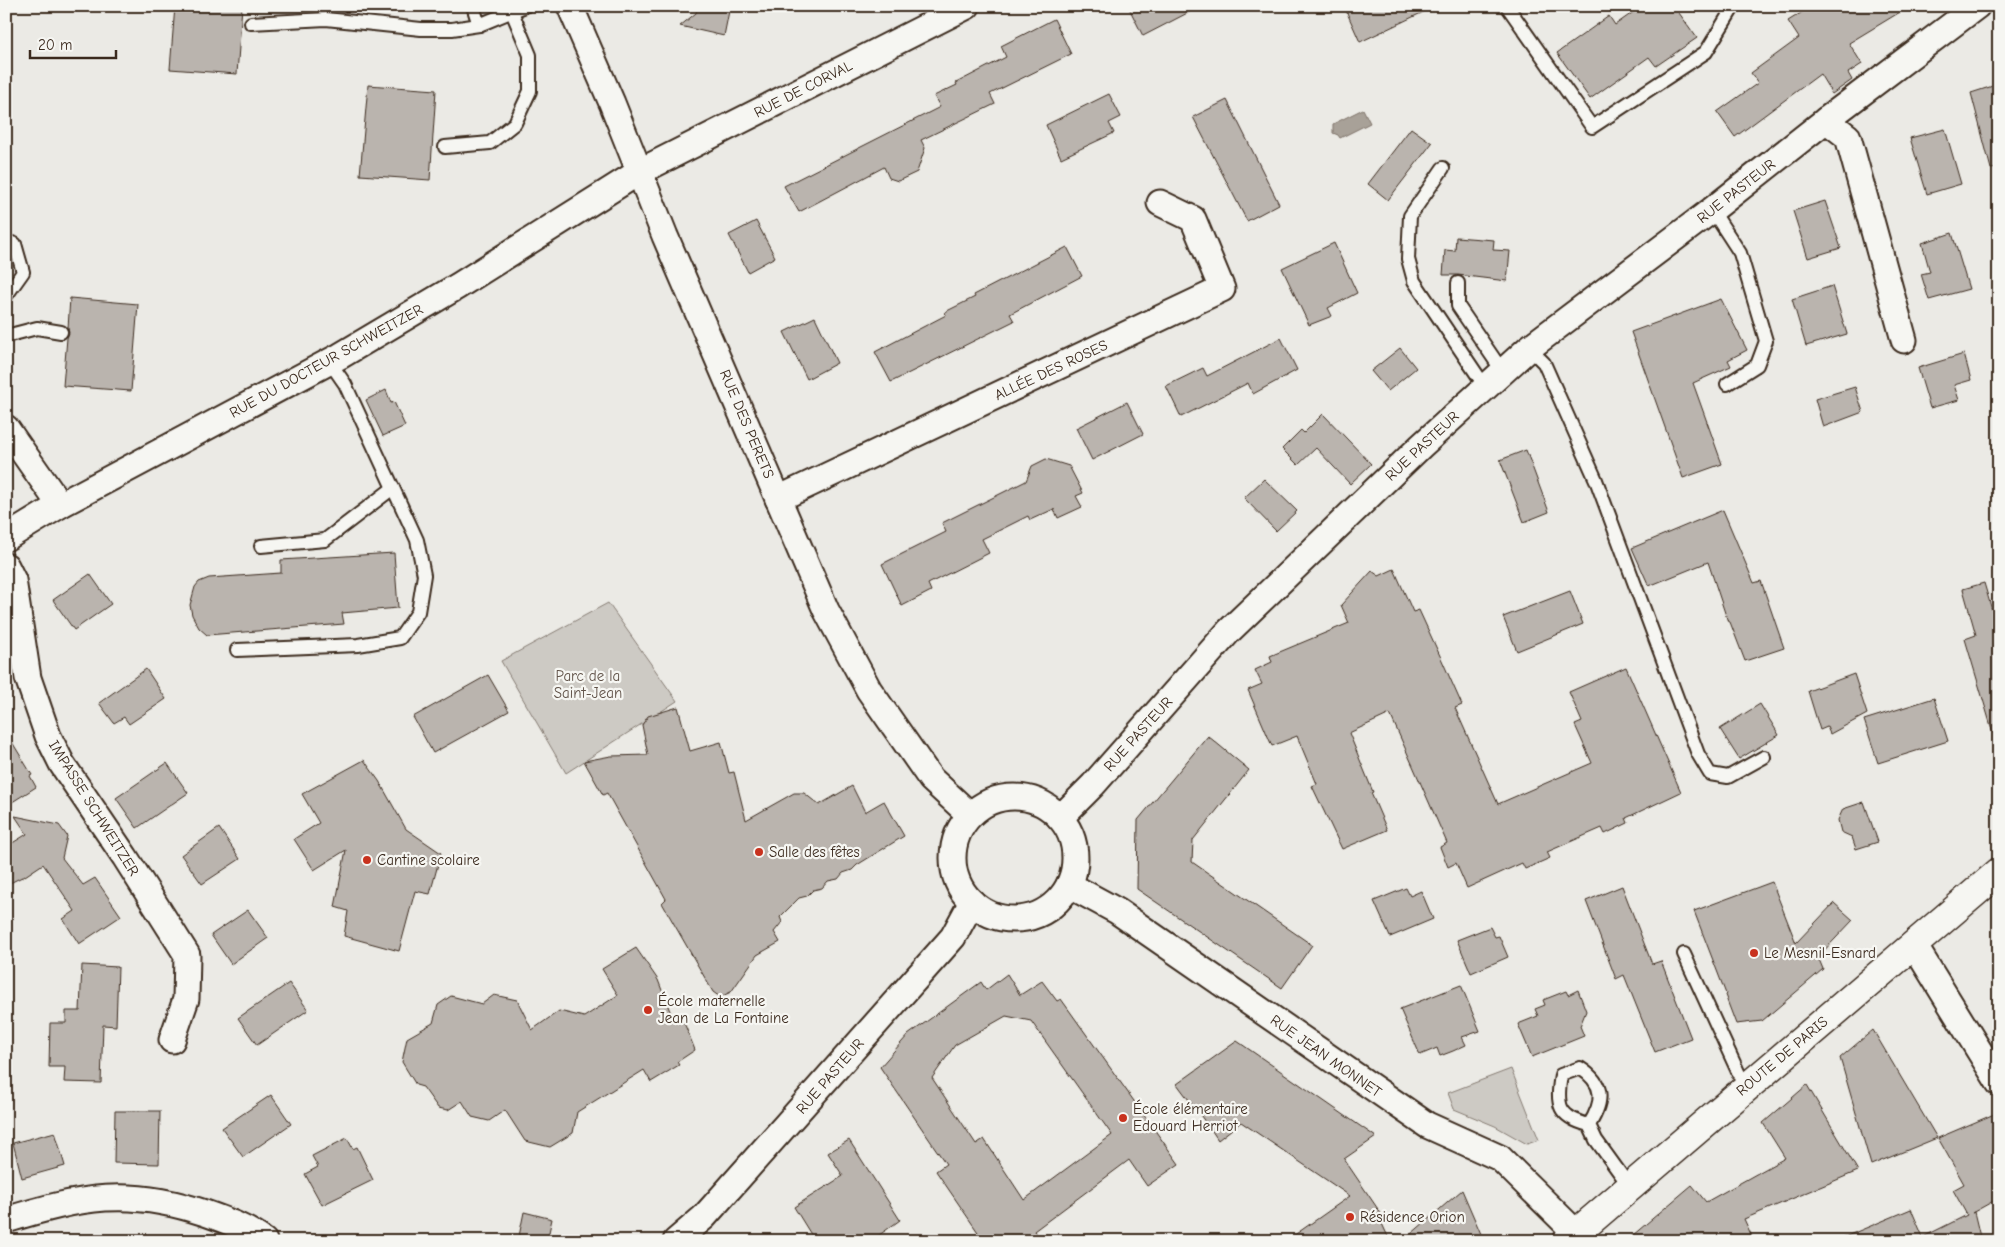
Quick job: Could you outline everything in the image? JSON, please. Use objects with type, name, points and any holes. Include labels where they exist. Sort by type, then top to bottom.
[{"type":"main road","name":"ROUTE DE PARIS","points":[[1576,1238],[1630,1187],[1745,1087],[1999,872]]},
{"type":"street","name":"RUE DES PERETS","points":[[570,6],[826,610],[869,690],[931,779],[970,816]]},
{"type":"street","name":"RUE DE CORVAL","points":[[639,172],[967,6]]},
{"type":"street","name":"RUE PASTEUR","points":[[1060,818],[1093,785],[1229,631],[1421,446],[1529,348],[1977,6]]},
{"type":"street","points":[[1826,120],[1848,137],[1904,340]]},
{"type":"street","name":"RUE DU DOCTEUR SCHWEITZER","points":[[6,538],[60,505],[329,361],[458,286],[639,172]]},
{"type":"street","name":"ALLÉE DES ROSES","points":[[778,499],[1222,289],[1193,219],[1160,203]]},
{"type":"street","points":[[6,428],[60,505]]},
{"type":"street","name":"IMPASSE SCHWEITZER","points":[[6,566],[13,580],[28,678],[48,736],[62,764],[125,857],[187,956],[186,999],[172,1040]]},
{"type":"street","points":[[1005,797],[1012,797],[1026,798],[1045,805],[1060,818],[1070,833],[1074,850],[1074,868],[1069,884],[1058,900],[1043,912],[1025,918],[1006,919],[988,913],[972,902],[960,887],[953,869],[953,850],[958,831],[970,816],[986,803],[1005,797]]},
{"type":"street","name":"RUE JEAN MONNET","points":[[1069,884],[1116,911],[1426,1125],[1500,1158],[1576,1238]]},
{"type":"street","name":"RUE PASTEUR","points":[[676,1241],[704,1217],[953,937],[972,902]]},
{"type":"street","points":[[1914,945],[1999,1082]]},
{"type":"street","points":[[6,1220],[79,1201],[114,1197],[149,1198],[179,1204],[224,1220],[257,1235],[264,1241]]},
{"type":"lane","points":[[473,6],[479,25]]},
{"type":"lane","points":[[251,23],[326,19],[421,29],[452,29],[479,25],[525,6]]},
{"type":"lane","points":[[1507,6],[1592,127],[1706,52],[1734,6]]},
{"type":"lane","points":[[446,147],[490,143],[515,123],[530,91],[530,55],[512,12]]},
{"type":"lane","points":[[1443,168],[1410,216],[1408,259],[1414,281],[1495,380]]},
{"type":"lane","points":[[1712,210],[1740,253],[1766,341],[1757,365],[1726,384]]},
{"type":"lane","points":[[6,241],[15,244],[22,272],[6,296]]},
{"type":"lane","points":[[1458,283],[1458,306],[1495,380]]},
{"type":"lane","points":[[6,336],[37,328],[61,332]]},
{"type":"lane","points":[[1529,348],[1544,363],[1596,480],[1698,754],[1710,774],[1728,777],[1764,757]]},
{"type":"lane","points":[[237,650],[358,645],[400,638],[418,612],[424,575],[417,540],[345,384],[329,361]]},
{"type":"lane","points":[[261,546],[325,540],[393,488]]},
{"type":"lane","points":[[1684,954],[1745,1087]]},
{"type":"lane","points":[[1580,1068],[1592,1076],[1600,1089],[1598,1111],[1589,1125],[1574,1121],[1562,1109],[1558,1094],[1561,1075],[1580,1068]]},
{"type":"lane","points":[[1589,1125],[1596,1140],[1630,1187]]},
{"type":"green space","name":"Parc de la Saint-Jean","points":[[608,603],[677,701],[566,773],[501,661]]},
{"type":"green space","points":[[1511,1069],[1539,1140],[1527,1144],[1495,1126],[1454,1109],[1448,1093]]},
{"type":"shaded area","points":[[1363,109],[1370,123],[1340,138],[1333,133],[1333,124]]},
{"type":"building","points":[[175,6],[242,6],[237,74],[170,69]]},
{"type":"building","points":[[698,6],[730,6],[724,36],[680,26],[696,13]]},
{"type":"building","points":[[1128,6],[1201,6],[1143,36]]},
{"type":"building","points":[[1344,6],[1436,6],[1360,42]]},
{"type":"building","points":[[1642,6],[1674,6],[1697,38],[1656,66],[1649,57],[1590,99],[1557,53],[1609,16],[1615,25]]},
{"type":"building","points":[[1812,6],[1910,6],[1849,43],[1862,64],[1848,73],[1852,80],[1832,94],[1820,74],[1735,137],[1717,112],[1758,83],[1751,73],[1799,38],[1788,21]]},
{"type":"building","points":[[1054,19],[1071,54],[990,94],[995,104],[921,140],[925,148],[917,172],[898,181],[889,178],[884,167],[799,212],[784,186],[940,107],[934,96],[1006,57],[1001,46]]},
{"type":"building","points":[[1999,84],[1999,168],[1991,169],[1971,93]]},
{"type":"building","points":[[368,85],[436,90],[430,180],[360,175]]},
{"type":"building","points":[[1109,94],[1121,117],[1109,123],[1114,133],[1061,158],[1046,125]]},
{"type":"building","points":[[1227,100],[1279,204],[1247,221],[1193,117]]},
{"type":"building","points":[[1411,128],[1432,143],[1388,200],[1368,184]]},
{"type":"building","points":[[1945,129],[1961,184],[1927,194],[1910,138]]},
{"type":"building","points":[[1825,201],[1841,248],[1808,258],[1793,211]]},
{"type":"building","points":[[756,221],[775,257],[748,272],[729,235]]},
{"type":"building","points":[[1952,233],[1969,289],[1929,300],[1921,274],[1930,272],[1922,243]]},
{"type":"building","points":[[1456,237],[1494,240],[1493,250],[1510,251],[1507,281],[1443,275],[1445,250],[1455,251]]},
{"type":"building","points":[[1334,243],[1357,293],[1328,308],[1332,316],[1309,325],[1282,268]]},
{"type":"building","points":[[1067,247],[1082,276],[1010,314],[1014,321],[891,382],[875,352],[946,315],[945,312],[975,297],[974,295]]},
{"type":"building","points":[[1832,286],[1847,334],[1806,346],[1792,299]]},
{"type":"building","points":[[70,298],[138,304],[131,391],[63,386],[69,333]]},
{"type":"building","points":[[1721,299],[1747,350],[1728,360],[1731,366],[1693,383],[1722,464],[1683,478],[1631,332]]},
{"type":"building","points":[[815,317],[837,363],[807,379],[784,332]]},
{"type":"building","points":[[1281,338],[1297,370],[1253,394],[1248,383],[1181,417],[1166,386],[1203,368],[1207,376]]},
{"type":"building","points":[[1400,348],[1416,368],[1388,391],[1371,371]]},
{"type":"building","points":[[1964,354],[1971,380],[1954,385],[1959,400],[1930,408],[1918,368]]},
{"type":"building","points":[[1855,387],[1863,412],[1823,427],[1815,399]]},
{"type":"building","points":[[386,390],[391,403],[394,402],[405,426],[383,436],[366,400]]},
{"type":"building","points":[[1127,402],[1143,434],[1092,460],[1076,428]]},
{"type":"building","points":[[1323,414],[1371,464],[1350,484],[1316,448],[1298,465],[1282,449],[1301,430],[1304,433]]},
{"type":"building","points":[[1526,450],[1549,512],[1524,522],[1500,460]]},
{"type":"building","points":[[1046,459],[1069,466],[1083,493],[1076,496],[1082,507],[1058,518],[1054,509],[1030,520],[1028,516],[982,539],[989,553],[928,584],[931,591],[902,606],[882,564],[946,532],[942,523],[1026,481],[1032,466]]},
{"type":"building","points":[[1264,479],[1297,511],[1276,531],[1244,498]]},
{"type":"building","points":[[1723,510],[1754,583],[1761,581],[1784,648],[1745,661],[1730,622],[1728,622],[1708,562],[1649,586],[1632,548]]},
{"type":"building","points":[[394,553],[398,608],[342,613],[344,624],[207,635],[199,628],[192,615],[190,605],[195,587],[199,582],[209,578],[281,573],[281,560]]},
{"type":"building","points":[[1394,569],[1413,612],[1419,610],[1462,705],[1455,708],[1498,804],[1592,763],[1575,725],[1582,722],[1569,692],[1626,667],[1681,792],[1626,818],[1628,823],[1605,834],[1602,828],[1547,852],[1550,858],[1525,869],[1522,863],[1467,888],[1456,863],[1448,867],[1440,847],[1447,843],[1390,714],[1349,733],[1387,830],[1342,849],[1312,786],[1317,784],[1297,736],[1272,746],[1248,690],[1262,684],[1255,670],[1272,662],[1270,656],[1349,623],[1341,605],[1372,571],[1379,576]]},
{"type":"building","points":[[90,574],[111,604],[74,630],[53,600]]},
{"type":"building","points":[[1984,583],[1997,627],[1999,627],[1999,732],[1993,733],[1965,639],[1976,635],[1963,589]]},
{"type":"building","points":[[1570,591],[1583,624],[1517,651],[1503,617]]},
{"type":"building","points":[[146,669],[166,699],[129,724],[124,717],[114,723],[99,703]]},
{"type":"building","points":[[1854,674],[1867,714],[1830,734],[1827,727],[1820,730],[1808,691]]},
{"type":"building","points":[[488,675],[509,711],[433,753],[413,717]]},
{"type":"building","points":[[1934,698],[1948,741],[1878,763],[1864,720]]},
{"type":"building","points":[[1760,704],[1779,735],[1739,759],[1720,729]]},
{"type":"building","name":"Salle des fêtes","points":[[678,707],[690,751],[721,742],[729,773],[734,772],[746,820],[794,793],[804,793],[819,805],[852,786],[865,812],[884,801],[904,836],[852,870],[843,873],[838,879],[828,881],[822,888],[813,890],[807,896],[799,898],[780,917],[782,922],[774,932],[780,942],[757,955],[731,992],[720,997],[713,992],[662,903],[666,899],[607,793],[603,795],[584,761],[611,756],[648,755],[642,725],[648,716]]},
{"type":"building","points":[[6,732],[32,775],[30,776],[36,787],[6,806]]},
{"type":"building","points":[[1208,736],[1249,770],[1193,840],[1192,862],[1312,945],[1282,988],[1137,889],[1138,820]]},
{"type":"building","name":"Cantine scolaire","points":[[364,760],[379,781],[406,829],[441,853],[430,894],[415,891],[399,951],[344,936],[348,911],[335,907],[346,850],[314,870],[294,839],[319,823],[302,794]]},
{"type":"building","points":[[167,763],[188,793],[137,828],[116,798]]},
{"type":"building","points":[[1864,802],[1878,842],[1856,849],[1852,837],[1841,832],[1838,820],[1843,809]]},
{"type":"building","points":[[15,816],[59,825],[67,836],[62,858],[83,885],[95,878],[121,916],[79,944],[63,919],[75,911],[43,864],[22,878],[6,885],[6,847],[27,834]]},
{"type":"building","points":[[219,828],[240,859],[202,884],[181,855]]},
{"type":"building","points":[[1772,882],[1796,943],[1834,903],[1853,920],[1818,957],[1823,969],[1762,1021],[1736,1024],[1694,911]]},
{"type":"building","points":[[1622,886],[1652,964],[1661,961],[1691,1038],[1655,1052],[1624,975],[1616,979],[1586,901]]},
{"type":"building","points":[[1406,888],[1410,896],[1421,891],[1433,919],[1390,937],[1374,901]]},
{"type":"building","points":[[248,910],[268,938],[231,964],[211,935]]},
{"type":"building","points":[[1490,927],[1495,937],[1499,936],[1508,957],[1471,973],[1457,940]]},
{"type":"building","points":[[636,948],[658,980],[673,1019],[681,1015],[695,1050],[677,1062],[679,1065],[651,1082],[644,1070],[577,1112],[573,1133],[550,1147],[525,1141],[505,1110],[489,1121],[472,1117],[462,1101],[448,1110],[438,1108],[423,1087],[416,1085],[402,1062],[407,1038],[433,1023],[438,1005],[451,996],[482,1004],[494,995],[517,1000],[532,1030],[559,1011],[584,1017],[618,995],[602,969]]},
{"type":"building","points":[[82,965],[118,967],[116,1026],[103,1025],[101,1083],[64,1082],[65,1067],[49,1067],[50,1023],[66,1023],[66,1011],[80,1011]]},
{"type":"building","points":[[1007,974],[1020,995],[1042,981],[1057,1001],[1061,999],[1179,1164],[1147,1186],[1129,1160],[1034,1231],[1041,1241],[984,1241],[936,1171],[946,1164],[880,1067],[908,1035],[981,982],[986,990]],"holes":[[[1006,1016],[1031,1021],[1112,1135],[1024,1200],[984,1139],[976,1144],[932,1078],[955,1045]]]},
{"type":"building","points":[[289,983],[308,1010],[257,1045],[238,1018]]},
{"type":"building","points":[[1461,985],[1480,1031],[1462,1037],[1466,1045],[1453,1051],[1440,1056],[1437,1048],[1420,1055],[1400,1009]]},
{"type":"building","points":[[1578,990],[1586,1011],[1580,1026],[1584,1036],[1532,1057],[1518,1024],[1538,1016],[1535,1009],[1545,1005],[1543,1000],[1566,991],[1568,995]]},
{"type":"building","points":[[1873,1030],[1937,1138],[1871,1165],[1840,1058]]},
{"type":"building","points":[[1237,1041],[1376,1137],[1344,1159],[1384,1218],[1378,1215],[1390,1241],[1286,1241],[1350,1196],[1241,1122],[1218,1140],[1177,1084]]},
{"type":"building","points":[[1807,1085],[1858,1171],[1744,1219],[1754,1241],[1626,1241],[1692,1185],[1706,1202],[1785,1158],[1763,1123]]},
{"type":"building","points":[[271,1095],[291,1124],[243,1157],[222,1128]]},
{"type":"building","points":[[115,1111],[160,1111],[159,1164],[114,1163]]},
{"type":"building","points":[[1999,1112],[1999,1198],[1972,1213],[1974,1212],[1981,1241],[1835,1241],[1911,1209],[1923,1237],[1967,1215],[1953,1190],[1964,1184],[1938,1138]]},
{"type":"building","points":[[55,1132],[65,1166],[22,1178],[13,1143]]},
{"type":"building","points":[[347,1138],[353,1149],[357,1147],[373,1180],[322,1205],[305,1174],[318,1167],[312,1156]]},
{"type":"building","points":[[849,1140],[900,1220],[871,1241],[815,1241],[794,1207],[843,1176],[828,1153]]},
{"type":"building","points":[[1462,1190],[1484,1241],[1403,1241]]},
{"type":"building","points":[[524,1212],[552,1219],[547,1241],[518,1241]]},
{"type":"place","name":"Salle des fêtes","points":[[759,852]]},
{"type":"place","name":"Cantine scolaire","points":[[367,860]]},
{"type":"place","name":"Le Mesnil-Esnard","points":[[1754,953]]},
{"type":"place","name":"École maternelle Jean de La Fontaine","points":[[648,1010]]},
{"type":"place","name":"École élémentaire Edouard Herriot","points":[[1123,1118]]},
{"type":"place","name":"Résidence Orion","points":[[1350,1217]]}]
